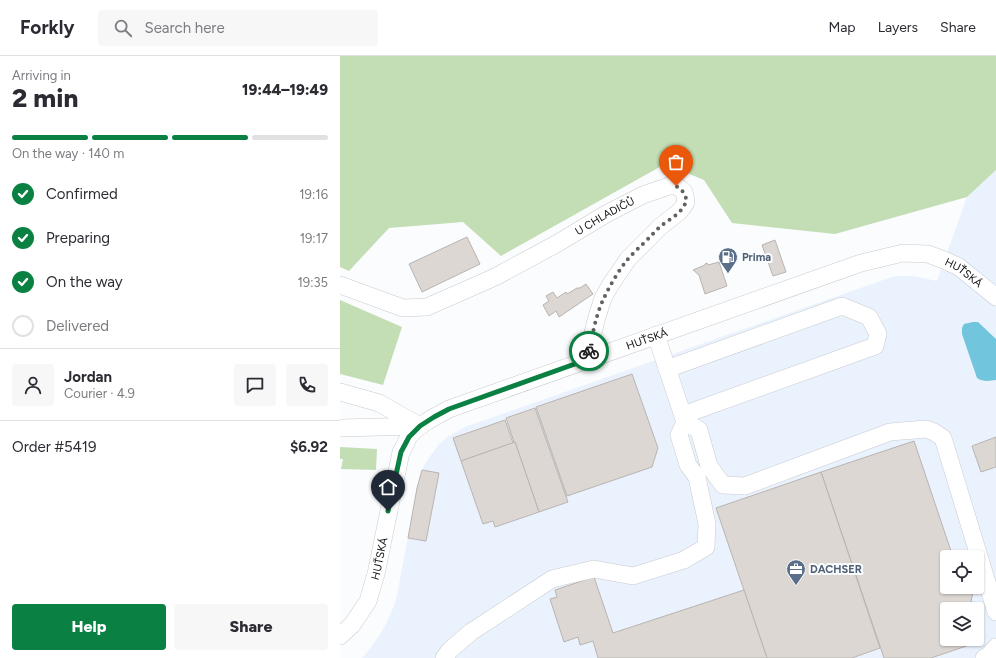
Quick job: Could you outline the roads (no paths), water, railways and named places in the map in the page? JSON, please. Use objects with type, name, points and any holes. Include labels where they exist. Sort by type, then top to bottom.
[{"type":"street","name":"U CHLADIČŮ","points":[[340,285],[403,308],[427,307],[495,277],[558,243],[606,214],[643,195],[669,186],[676,186],[684,192],[686,202],[679,212],[661,226],[628,259],[611,284],[603,298],[586,360]]},
{"type":"street","name":"HUŤSKÁ","points":[[340,636],[352,625],[368,601],[376,574],[401,452],[409,437],[420,426],[449,409],[861,263],[903,253],[928,254],[959,267],[996,297]]},
{"type":"street","points":[[667,370],[842,306],[869,317],[878,334],[875,346],[684,418]]},
{"type":"street","points":[[656,335],[684,418],[699,430],[709,466],[723,485]]},
{"type":"street","points":[[340,392],[379,403],[420,426]]},
{"type":"street","points":[[444,658],[450,650],[471,632],[552,579],[594,569],[633,576],[684,560],[706,547],[707,524],[697,477],[688,465],[679,435],[684,418]]},
{"type":"street","points":[[340,428],[420,426]]},
{"type":"street","points":[[702,503],[710,494],[723,485],[745,486],[890,432],[926,428],[943,438],[996,612]]},
{"type":"street","points":[[984,658],[996,647]]},
{"type":"water","points":[[978,322],[996,339],[996,380],[984,381],[977,378],[962,334],[964,324]]},
{"type":"place","name":"Prima","points":[[728,274]]},
{"type":"place","name":"DACHSER","points":[[796,586]]}]
